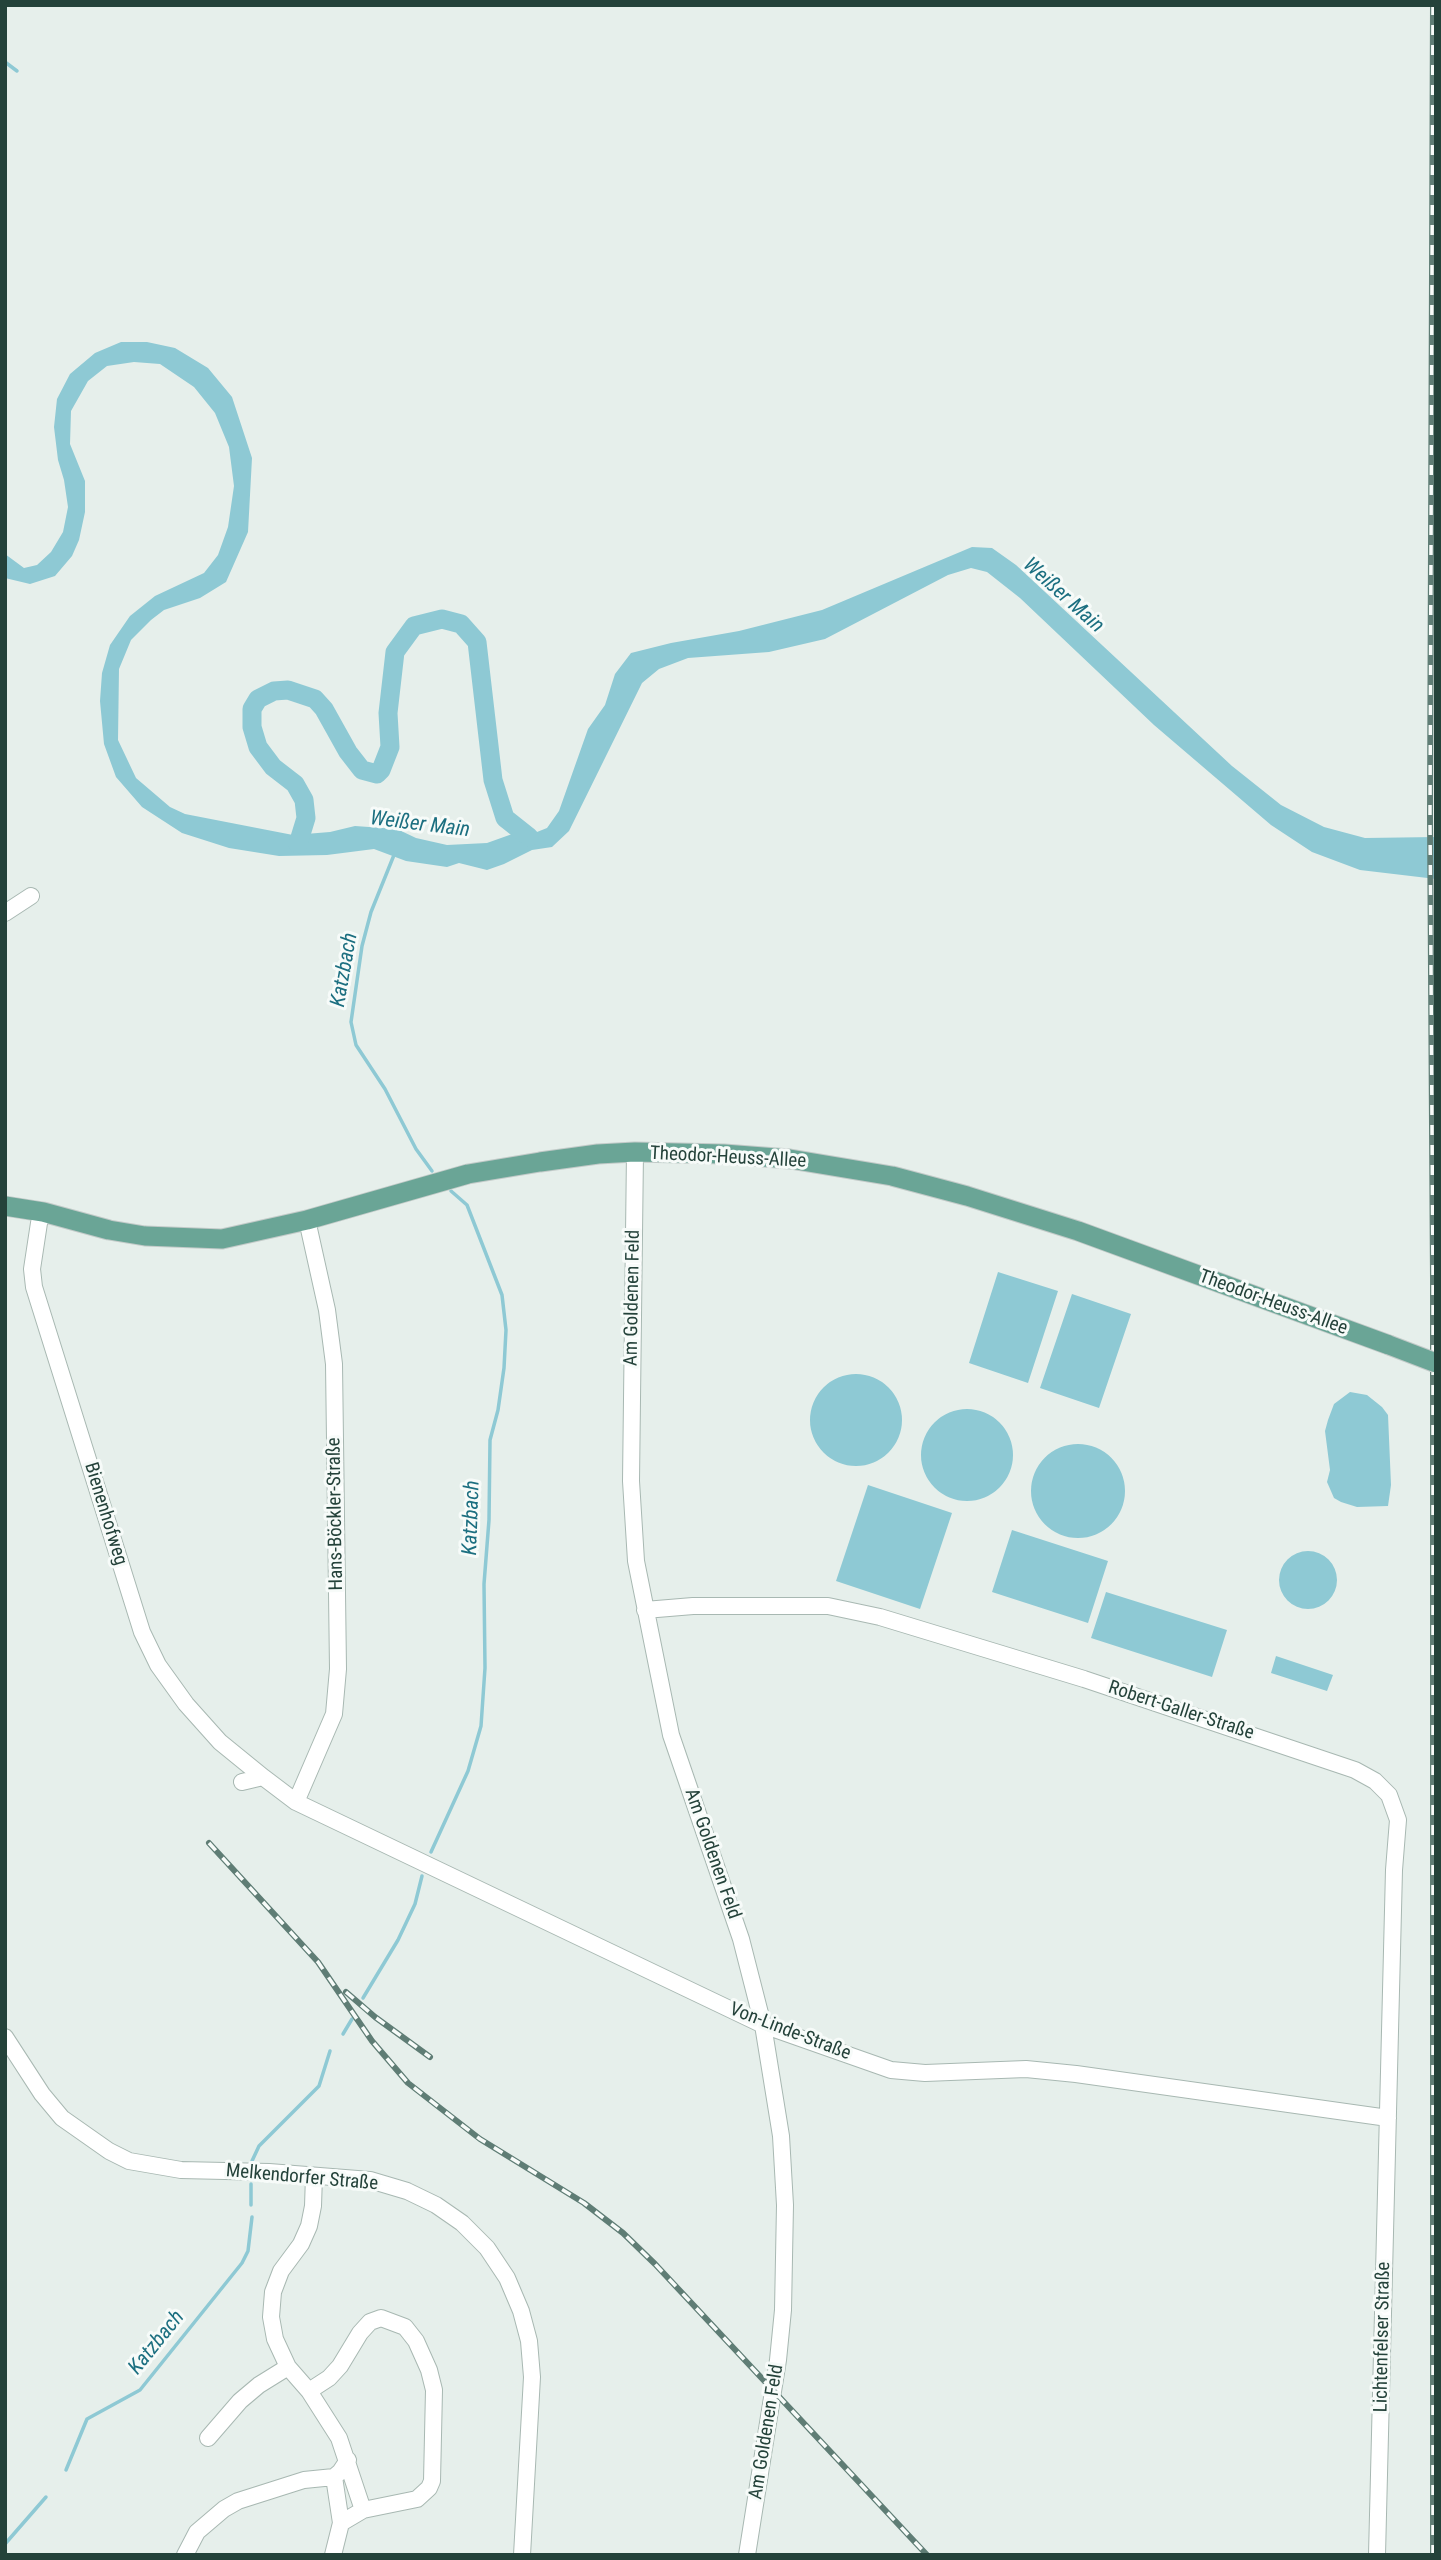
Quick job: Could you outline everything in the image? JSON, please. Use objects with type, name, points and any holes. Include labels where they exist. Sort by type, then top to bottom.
[{"type":"main road","name":"Theodor-Heuss-Allee","points":[[5,1206],[43,1212],[109,1230],[173,1238],[222,1239],[307,1220],[468,1174],[575,1157],[635,1152],[790,1159],[892,1176],[1078,1231],[1436,1363]]},
{"type":"street","points":[[5,914],[32,896]]},
{"type":"street","name":"Am Goldenen Feld","points":[[635,1152],[631,1481],[636,1561],[671,1735],[741,1939],[763,2025],[781,2136],[785,2268],[778,2360],[747,2555]]},
{"type":"street","name":"Bienenhofweg","points":[[43,1212],[32,1269],[34,1287],[142,1632],[158,1665],[186,1704],[220,1742],[263,1777]]},
{"type":"street","name":"Hans-Böckler-Straße","points":[[296,1802],[334,1714],[338,1669],[334,1364],[327,1310],[307,1220]]},
{"type":"street","name":"Robert-Galler-Straße","points":[[645,1610],[693,1606],[828,1606],[880,1618],[1217,1722],[1355,1770],[1375,1781],[1389,1795],[1398,1820],[1394,1870],[1388,2118]]},
{"type":"street","points":[[242,1782],[263,1777]]},
{"type":"street","name":"Von-Linde-Straße","points":[[263,1777],[296,1802],[763,2025],[891,2070],[925,2073],[1026,2069],[1388,2118]]},
{"type":"street","name":"Melkendorfer Straße","points":[[5,2037],[62,2118],[108,2151],[129,2161],[181,2170],[268,2172],[370,2180],[408,2191],[436,2205],[462,2223],[487,2248],[507,2278],[521,2311],[529,2341],[532,2377],[522,2555]]},
{"type":"street","name":"Lichtenfelser Straße","points":[[1377,2555],[1388,2118]]},
{"type":"street","points":[[314,2176],[309,2226],[301,2244],[281,2271],[274,2292],[271,2316],[275,2339],[288,2367],[309,2390],[339,2438],[363,2510]]},
{"type":"street","points":[[309,2390],[328,2378],[340,2365],[360,2333],[370,2322],[381,2318],[405,2327],[425,2356],[434,2390],[429,2488],[424,2495],[410,2501],[363,2510],[341,2524]]},
{"type":"street","points":[[208,2438],[240,2401],[288,2367]]},
{"type":"street","points":[[185,2555],[197,2532],[210,2518],[239,2501],[304,2480],[334,2477],[348,2460]]},
{"type":"street","points":[[334,2477],[341,2524],[334,2555]]},
{"type":"water","points":[[121,342],[147,342],[175,348],[208,368],[232,397],[252,458],[248,532],[226,582],[200,598],[164,610],[151,620],[131,640],[119,669],[118,740],[136,778],[170,807],[185,814],[293,835],[330,832],[355,826],[397,829],[416,838],[447,845],[487,843],[529,828],[537,832],[547,828],[559,811],[588,729],[605,705],[615,674],[631,653],[739,631],[822,610],[972,547],[992,548],[1016,565],[1232,766],[1281,805],[1324,827],[1365,838],[1436,837],[1436,879],[1360,870],[1312,852],[1271,825],[1154,725],[1020,598],[987,572],[971,568],[948,575],[825,639],[769,652],[688,658],[659,669],[642,683],[569,831],[552,847],[532,850],[487,870],[459,863],[447,867],[406,861],[374,849],[327,855],[279,856],[229,848],[182,833],[142,807],[116,777],[104,744],[100,701],[102,673],[110,645],[130,616],[155,596],[204,573],[218,555],[228,527],[234,486],[229,447],[215,413],[194,387],[160,364],[134,362],[107,366],[88,381],[71,411],[70,444],[85,481],[85,512],[79,540],[72,556],[55,576],[30,584],[5,578],[5,554],[24,568],[37,565],[51,552],[63,532],[68,507],[54,427],[57,399],[70,374],[95,353]]},
{"type":"water","points":[[998,1272],[1058,1291],[1028,1383],[969,1363]]},
{"type":"water","points":[[1072,1294],[1131,1314],[1099,1408],[1040,1388]]},
{"type":"water","points":[[856,1374],[874,1377],[889,1387],[899,1402],[902,1420],[899,1438],[889,1453],[874,1463],[856,1466],[838,1463],[823,1453],[813,1438],[810,1420],[813,1402],[823,1387],[838,1377]]},
{"type":"water","points":[[1350,1392],[1367,1395],[1388,1415],[1391,1485],[1388,1506],[1357,1507],[1341,1502],[1334,1498],[1327,1482],[1330,1470],[1325,1431],[1334,1404]]},
{"type":"water","points":[[967,1409],[985,1413],[1000,1422],[1009,1437],[1013,1455],[1009,1473],[1000,1488],[985,1497],[967,1501],[949,1497],[934,1488],[925,1473],[921,1455],[925,1437],[934,1422],[949,1413]]},
{"type":"water","points":[[1078,1444],[1096,1447],[1112,1457],[1122,1473],[1125,1491],[1122,1509],[1112,1525],[1096,1535],[1078,1538],[1060,1535],[1044,1525],[1034,1509],[1031,1491],[1034,1473],[1044,1457],[1060,1447]]},
{"type":"water","points":[[868,1485],[952,1513],[920,1609],[836,1581]]},
{"type":"water","points":[[1012,1530],[1108,1561],[1088,1623],[992,1592]]},
{"type":"water","points":[[1302,1551],[1314,1551],[1329,1559],[1337,1574],[1337,1586],[1329,1601],[1314,1609],[1302,1609],[1287,1601],[1279,1586],[1279,1574],[1287,1559]]},
{"type":"water","points":[[1106,1592],[1227,1630],[1212,1677],[1091,1638]]},
{"type":"water","points":[[1276,1656],[1333,1675],[1327,1691],[1271,1673]]},
{"type":"waterway","points":[[5,62],[17,71]]},
{"type":"waterway","points":[[298,844],[306,818],[304,800],[295,784],[273,767],[258,747],[252,727],[252,709],[258,699],[274,691],[288,690],[315,699],[362,770],[377,774],[390,747],[388,713],[395,652],[414,626],[442,619],[461,624],[477,642],[493,780],[505,818],[529,837]]},
{"type":"waterway","name":"Katzbach","points":[[394,855],[371,912],[362,946],[351,1022],[356,1045],[385,1089],[416,1149],[432,1171]]},
{"type":"waterway","name":"Katzbach","points":[[431,1852],[468,1771],[481,1726],[485,1668],[484,1584],[489,1520],[490,1440],[498,1410],[506,1330],[502,1295],[467,1205],[451,1191]]},
{"type":"waterway","name":"Katzbach","points":[[363,1998],[398,1940],[415,1904],[422,1876]]},
{"type":"waterway","name":"Katzbach","points":[[343,2034],[352,2019]]},
{"type":"waterway","name":"Katzbach","points":[[252,2161],[259,2146],[319,2086],[330,2051]]},
{"type":"waterway","name":"Katzbach","points":[[251,2184],[251,2205]]},
{"type":"waterway","name":"Katzbach","points":[[66,2470],[87,2419],[140,2390],[242,2263],[248,2251],[252,2217]]},
{"type":"waterway","name":"Katzbach","points":[[5,2544],[46,2497]]},
{"type":"railway","points":[[1433,5],[1430,817],[1433,1278],[1433,2555]]},
{"type":"railway","points":[[209,1843],[318,1962],[372,2041],[408,2083],[480,2139],[584,2203],[623,2233],[927,2555]]},
{"type":"railway","points":[[346,1992],[430,2057]]},
{"type":"water label","name":"Weißer Main","points":[[1063,596]]},
{"type":"water label","name":"Weißer Main","points":[[420,825]]}]
